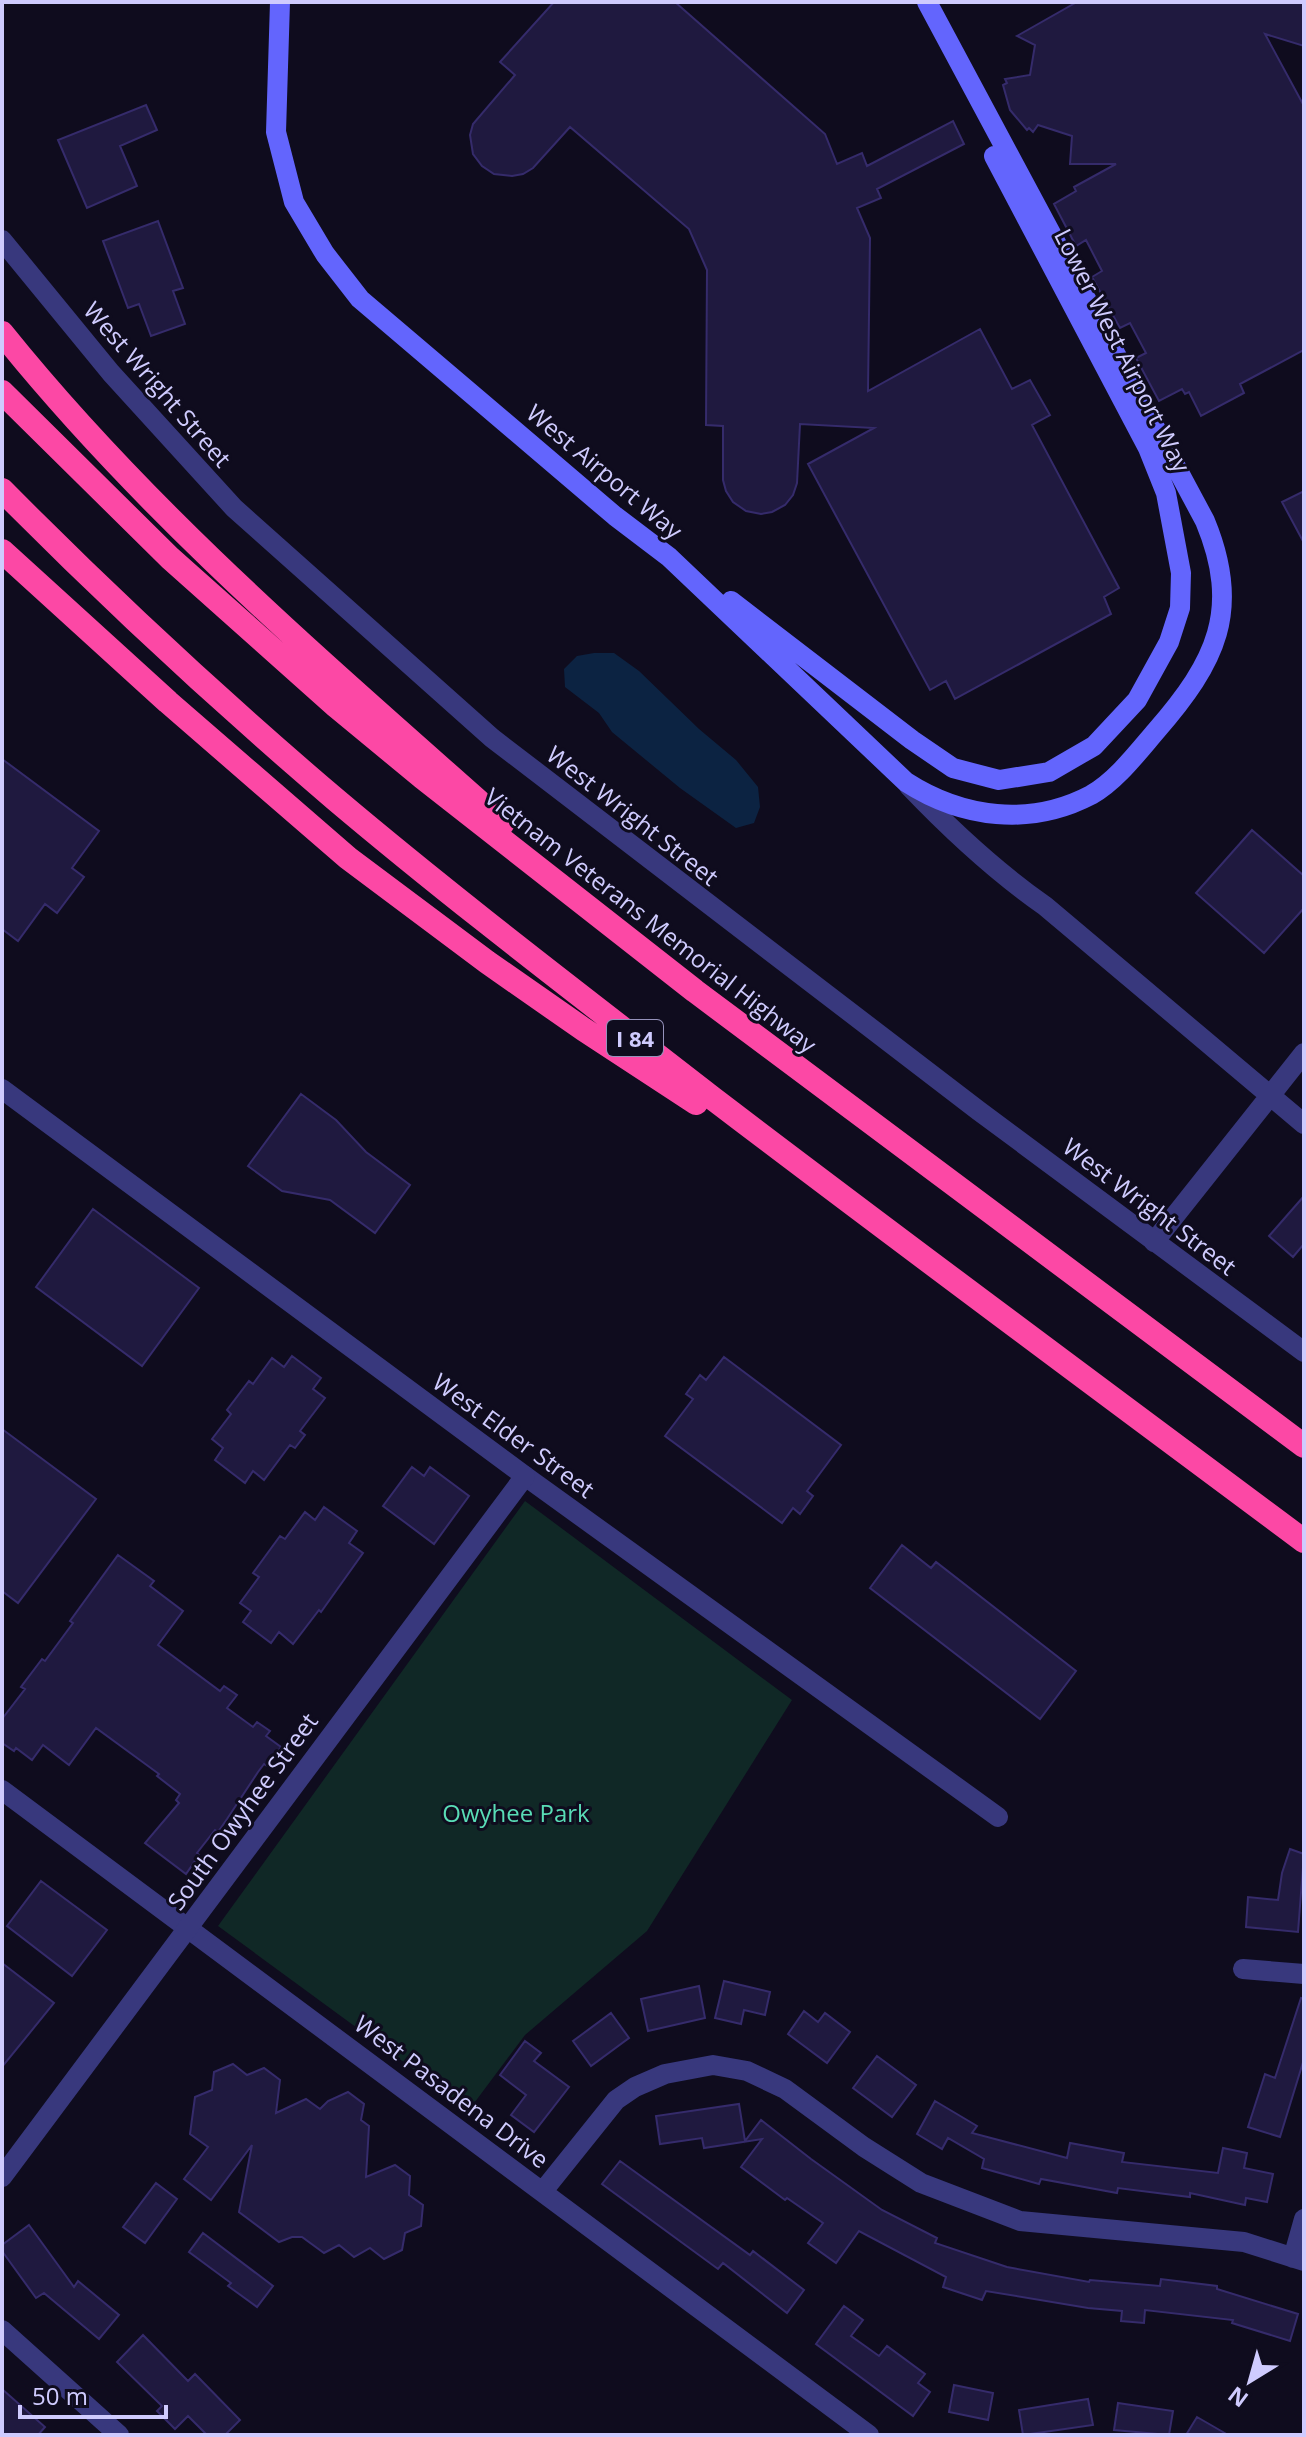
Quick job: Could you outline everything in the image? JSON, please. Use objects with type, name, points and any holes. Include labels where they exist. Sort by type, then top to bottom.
[{"type":"highway","points":[[2,333],[57,402],[112,461],[236,583],[695,991]]},
{"type":"highway","name":"Vietnam Veterans Memorial Highway","points":[[2,392],[170,558],[336,706],[513,851],[695,991],[1304,1446]]},
{"type":"highway","name":"I 84","points":[[2,490],[124,608],[335,798],[540,966],[836,1192],[1304,1541]]},
{"type":"highway","points":[[2,551],[168,702],[359,867],[583,1029],[836,1192]]},
{"type":"main road","name":"West Airport Way","points":[[280,2],[276,132],[294,202],[325,254],[360,299],[615,516],[669,557],[906,782]]},
{"type":"main road","name":"Lower West Airport Way","points":[[669,557],[953,768],[999,780],[1049,772],[1094,746],[1137,700],[1169,642],[1180,608],[1181,573],[1166,493],[1141,435],[913,2]]},
{"type":"main road","points":[[906,782],[961,810],[1006,816],[1044,812],[1092,794],[1120,771],[1181,703],[1198,679],[1213,648],[1222,612],[1223,581],[1216,549],[1205,521],[927,2]]},
{"type":"street","name":"West Wright Street","points":[[2,240],[102,362],[234,508],[492,738],[678,884],[1304,1352]]},
{"type":"street","name":"West Airport Way","points":[[906,782],[948,827],[1304,1124]]},
{"type":"street","points":[[1154,1242],[1304,1053]]},
{"type":"street","name":"West Elder Street","points":[[2,1089],[525,1476],[998,1817]]},
{"type":"street","name":"South Owyhee Street","points":[[2,2177],[525,1476]]},
{"type":"street","name":"West Pasadena Drive","points":[[2,1790],[869,2435]]},
{"type":"street","points":[[1243,1969],[1304,1974]]},
{"type":"street","points":[[543,2191],[616,2100],[635,2087],[665,2074],[713,2065],[747,2071],[785,2089],[864,2147],[921,2183],[1020,2221],[1244,2242],[1298,2259],[1304,2219]]},
{"type":"street","points":[[2,2330],[119,2435]]},
{"type":"green space","name":"Owyhee Park","points":[[525,1501],[792,1700],[647,1931],[525,2035],[469,2110],[218,1926]]},
{"type":"water","points":[[614,653],[639,671],[736,760],[758,787],[760,807],[754,823],[736,828],[680,788],[612,732],[599,713],[565,687],[564,669],[577,656]]},
{"type":"building","points":[[554,2],[675,2],[825,134],[837,164],[862,153],[867,166],[953,121],[964,144],[877,189],[881,198],[857,208],[870,238],[868,391],[980,329],[1012,389],[1030,380],[1050,415],[1032,425],[1119,588],[1104,597],[1111,614],[955,699],[946,681],[930,690],[808,464],[874,428],[800,424],[797,483],[785,505],[761,514],[746,511],[733,502],[723,480],[723,426],[706,425],[707,270],[689,229],[570,127],[533,168],[523,174],[494,174],[482,166],[473,154],[470,135],[473,124],[515,75],[500,62]]},
{"type":"building","points":[[1077,2],[1304,2],[1304,46],[1265,34],[1304,106],[1304,350],[1240,384],[1244,393],[1201,416],[1189,392],[1185,394],[1182,389],[1159,401],[1136,358],[1146,353],[1130,323],[1120,328],[1092,277],[1102,271],[1086,240],[1076,246],[1054,204],[1076,191],[1074,187],[1116,164],[1070,164],[1072,136],[1038,125],[1033,132],[1029,128],[1027,130],[1010,110],[1003,85],[1007,83],[1005,79],[1030,75],[1035,45],[1017,36]]},
{"type":"building","points":[[146,105],[157,130],[120,146],[137,186],[87,208],[58,140]]},
{"type":"building","points":[[158,221],[183,288],[173,291],[185,324],[151,336],[139,304],[128,308],[103,241]]},
{"type":"building","points":[[1304,491],[1304,543],[1282,502]]},
{"type":"building","points":[[2,759],[99,831],[72,868],[84,877],[57,913],[45,904],[18,941],[2,929]]},
{"type":"building","points":[[1252,830],[1304,876],[1304,908],[1264,953],[1196,893]]},
{"type":"building","points":[[301,1094],[336,1120],[366,1152],[410,1185],[375,1233],[330,1200],[282,1191],[248,1166]]},
{"type":"building","points":[[1304,1196],[1304,1244],[1293,1257],[1269,1236]]},
{"type":"building","points":[[93,1209],[199,1288],[142,1366],[36,1287]]},
{"type":"building","points":[[292,1356],[321,1378],[313,1389],[325,1398],[300,1431],[305,1435],[295,1448],[290,1445],[264,1480],[253,1471],[245,1483],[215,1460],[223,1448],[212,1439],[231,1414],[227,1410],[249,1381],[253,1384],[272,1358],[284,1367]]},
{"type":"building","points":[[724,1357],[841,1445],[807,1491],[813,1496],[800,1514],[793,1508],[782,1523],[665,1436],[693,1399],[686,1394],[700,1375],[706,1380]]},
{"type":"building","points":[[2,1429],[96,1499],[18,1603],[2,1591]]},
{"type":"building","points":[[412,1467],[424,1476],[430,1467],[469,1496],[434,1544],[383,1506]]},
{"type":"building","points":[[324,1507],[357,1531],[349,1543],[363,1553],[321,1612],[319,1610],[293,1644],[279,1632],[271,1643],[243,1622],[251,1611],[240,1603],[259,1577],[253,1573],[280,1536],[285,1539],[305,1512],[315,1520]]},
{"type":"building","points":[[902,1545],[931,1568],[936,1562],[1076,1671],[1040,1719],[870,1588]]},
{"type":"building","points":[[118,1555],[154,1581],[150,1586],[183,1611],[158,1645],[220,1691],[224,1686],[237,1695],[227,1708],[253,1727],[257,1722],[270,1731],[266,1736],[281,1747],[267,1766],[264,1764],[258,1772],[218,1832],[215,1830],[197,1853],[199,1855],[186,1874],[145,1843],[179,1803],[176,1800],[180,1794],[157,1776],[159,1774],[96,1728],[69,1765],[43,1745],[32,1760],[16,1748],[14,1751],[2,1743],[2,1719],[25,1689],[21,1687],[73,1623],[70,1621]]},
{"type":"building","points":[[1290,1849],[1304,1854],[1298,1932],[1246,1927],[1248,1897],[1278,1900]]},
{"type":"building","points":[[41,1881],[107,1930],[72,1976],[7,1926]]},
{"type":"building","points":[[2,1963],[54,2003],[2,2067]]},
{"type":"building","points":[[724,1981],[770,1992],[765,2015],[744,2010],[741,2024],[715,2018]]},
{"type":"building","points":[[699,1986],[705,2018],[648,2031],[641,1999]]},
{"type":"building","points":[[1301,1998],[1304,1999],[1304,2059],[1280,2137],[1248,2127],[1265,2074],[1275,2078]]},
{"type":"building","points":[[804,2011],[818,2022],[825,2013],[850,2032],[827,2063],[788,2034]]},
{"type":"building","points":[[611,2013],[629,2038],[591,2066],[573,2041]]},
{"type":"building","points":[[525,2041],[541,2053],[534,2061],[569,2087],[534,2132],[511,2115],[526,2095],[500,2075]]},
{"type":"building","points":[[877,2056],[916,2085],[892,2117],[853,2088]]},
{"type":"building","points":[[233,2064],[247,2075],[264,2068],[280,2080],[276,2113],[306,2099],[320,2109],[328,2101],[348,2092],[364,2104],[361,2120],[369,2126],[366,2177],[395,2165],[410,2176],[409,2195],[423,2205],[421,2226],[405,2233],[402,2250],[384,2259],[370,2248],[354,2257],[339,2245],[324,2253],[302,2237],[279,2242],[239,2212],[252,2145],[211,2200],[184,2179],[208,2147],[190,2134],[195,2097],[212,2090],[214,2072]]},
{"type":"building","points":[[935,2101],[977,2126],[972,2133],[1067,2158],[1070,2143],[1124,2153],[1122,2162],[1218,2173],[1223,2148],[1247,2153],[1244,2168],[1273,2174],[1267,2202],[1246,2198],[1245,2205],[1190,2193],[1190,2197],[1118,2188],[1117,2193],[1041,2179],[1039,2184],[982,2168],[984,2159],[948,2138],[942,2149],[917,2134]]},
{"type":"building","points":[[739,2104],[745,2141],[761,2120],[882,2210],[937,2238],[935,2243],[1007,2267],[1089,2282],[1160,2286],[1161,2279],[1217,2286],[1217,2289],[1298,2314],[1290,2341],[1232,2323],[1233,2320],[1145,2310],[1144,2323],[1121,2321],[1122,2311],[986,2291],[982,2300],[943,2287],[946,2277],[859,2231],[836,2263],[808,2243],[823,2223],[787,2198],[785,2200],[741,2167],[762,2139],[704,2148],[702,2138],[660,2144],[656,2116]]},
{"type":"building","points":[[620,2161],[750,2255],[753,2251],[804,2290],[787,2313],[723,2263],[718,2269],[602,2184]]},
{"type":"building","points":[[156,2183],[177,2199],[145,2243],[123,2227]]},
{"type":"building","points":[[29,2225],[74,2287],[78,2281],[119,2315],[99,2339],[44,2293],[36,2298],[2,2251],[2,2245]]},
{"type":"building","points":[[203,2233],[273,2286],[257,2307],[189,2252]]},
{"type":"building","points":[[844,2306],[863,2320],[851,2336],[879,2356],[887,2346],[925,2374],[918,2383],[930,2392],[913,2416],[816,2344]]},
{"type":"building","points":[[143,2335],[188,2381],[195,2374],[240,2420],[225,2435],[207,2435],[188,2416],[175,2429],[157,2411],[162,2406],[117,2362]]},
{"type":"building","points":[[954,2385],[993,2393],[988,2420],[949,2412]]},
{"type":"building","points":[[2,2389],[45,2427],[38,2435],[2,2435]]},
{"type":"building","points":[[1088,2399],[1093,2425],[1023,2435],[1019,2410]]},
{"type":"building","points":[[1118,2403],[1173,2411],[1169,2435],[1114,2430]]},
{"type":"building","points":[[1197,2417],[1228,2435],[1186,2435]]}]
